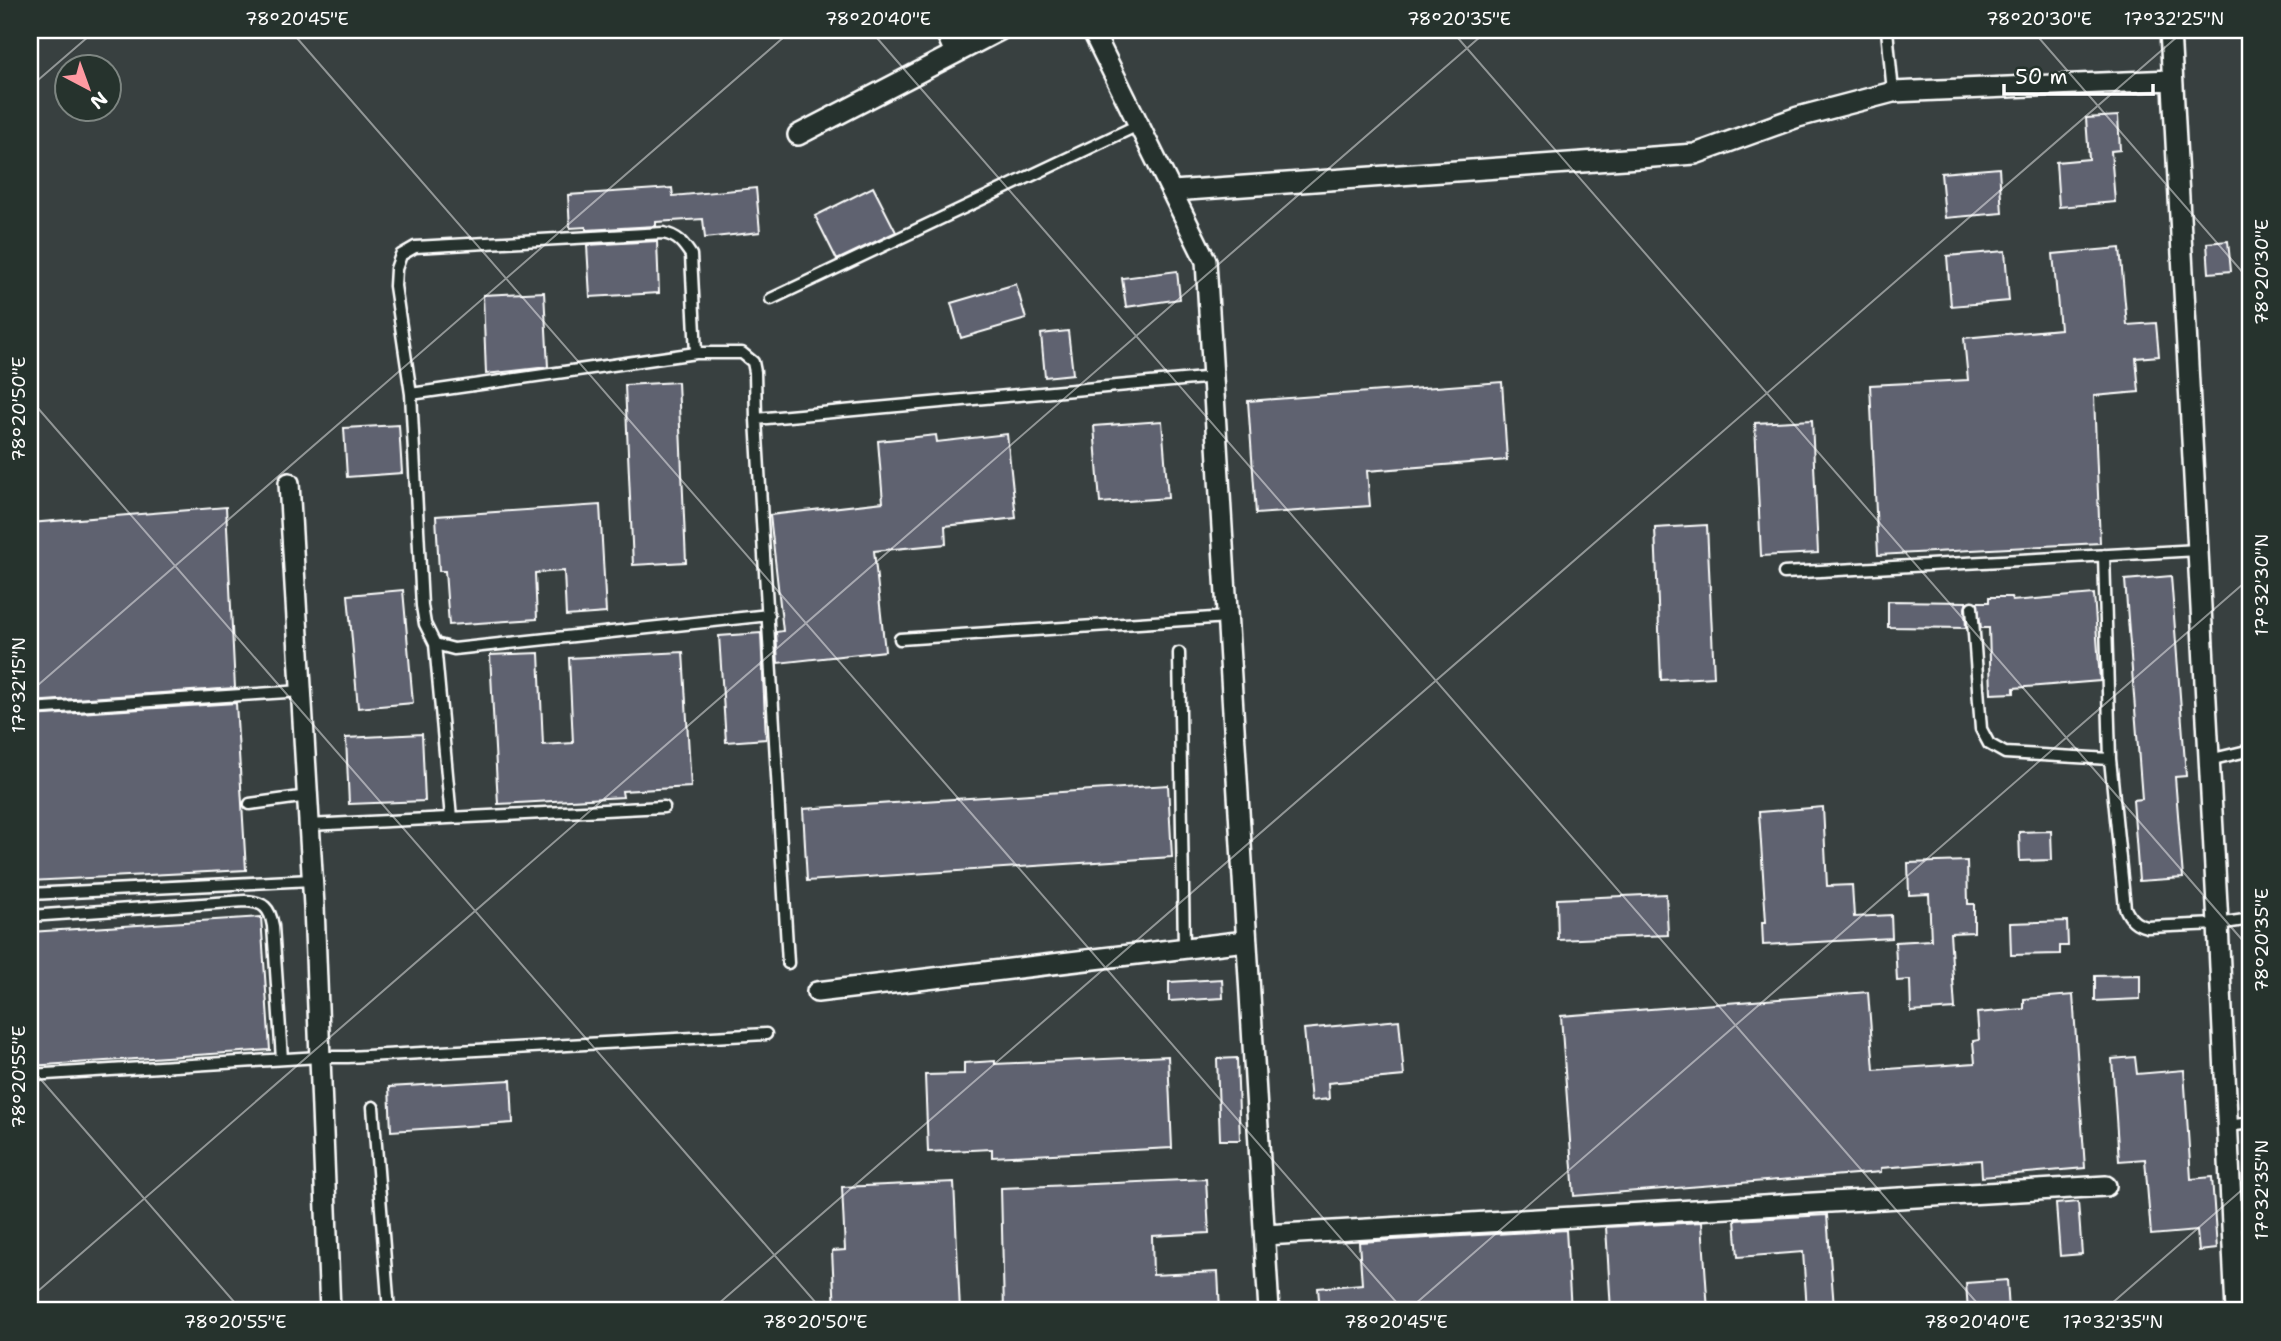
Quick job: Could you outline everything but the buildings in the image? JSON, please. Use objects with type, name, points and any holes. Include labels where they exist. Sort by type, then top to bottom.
[{"type":"street","points":[[945,30],[956,53]]},
{"type":"street","points":[[798,135],[1000,30]]},
{"type":"street","points":[[1092,30],[1206,261],[1269,1311]]},
{"type":"street","points":[[2170,30],[2236,1311]]},
{"type":"street","points":[[1172,191],[1695,154],[1798,117],[1894,92],[2172,80]]},
{"type":"street","points":[[289,483],[312,880],[330,1311]]},
{"type":"street","points":[[817,992],[1246,941]]},
{"type":"street","points":[[1265,1235],[2106,1186]]},
{"type":"lane","points":[[1887,30],[1894,92]]},
{"type":"lane","points":[[771,299],[1138,125]]},
{"type":"lane","points":[[450,818],[435,644],[425,624],[422,606],[411,394],[396,286],[396,269],[401,255],[415,247],[663,233],[674,235],[684,243],[691,255],[696,353]]},
{"type":"lane","points":[[411,394],[696,353],[742,353],[753,362],[788,963]]},
{"type":"lane","points":[[756,419],[1215,377]]},
{"type":"lane","points":[[1784,573],[2198,550]]},
{"type":"lane","points":[[2104,555],[2110,760],[2125,908],[2129,917],[2147,927],[2218,924],[2251,919]]},
{"type":"lane","points":[[1972,607],[1981,729],[1989,744],[2005,753],[2110,760]]},
{"type":"lane","points":[[435,644],[454,649],[769,615]]},
{"type":"lane","points":[[900,639],[1227,617]]},
{"type":"lane","points":[[1179,653],[1184,947]]},
{"type":"lane","points":[[30,709],[302,691]]},
{"type":"lane","points":[[2209,760],[2251,750]]},
{"type":"lane","points":[[250,804],[307,796]]},
{"type":"lane","points":[[309,825],[664,807]]},
{"type":"lane","points":[[30,894],[312,880]]},
{"type":"lane","points":[[30,915],[245,901],[264,905],[271,912],[273,926],[282,1059]]},
{"type":"lane","points":[[30,1075],[319,1056],[348,1057],[766,1034]]},
{"type":"lane","points":[[373,1107],[389,1311]]},
{"type":"lane","points":[[2227,1126],[2251,1123]]},
{"type":"shaded area","points":[[30,30],[2251,30],[2251,1311],[30,1311]]}]
